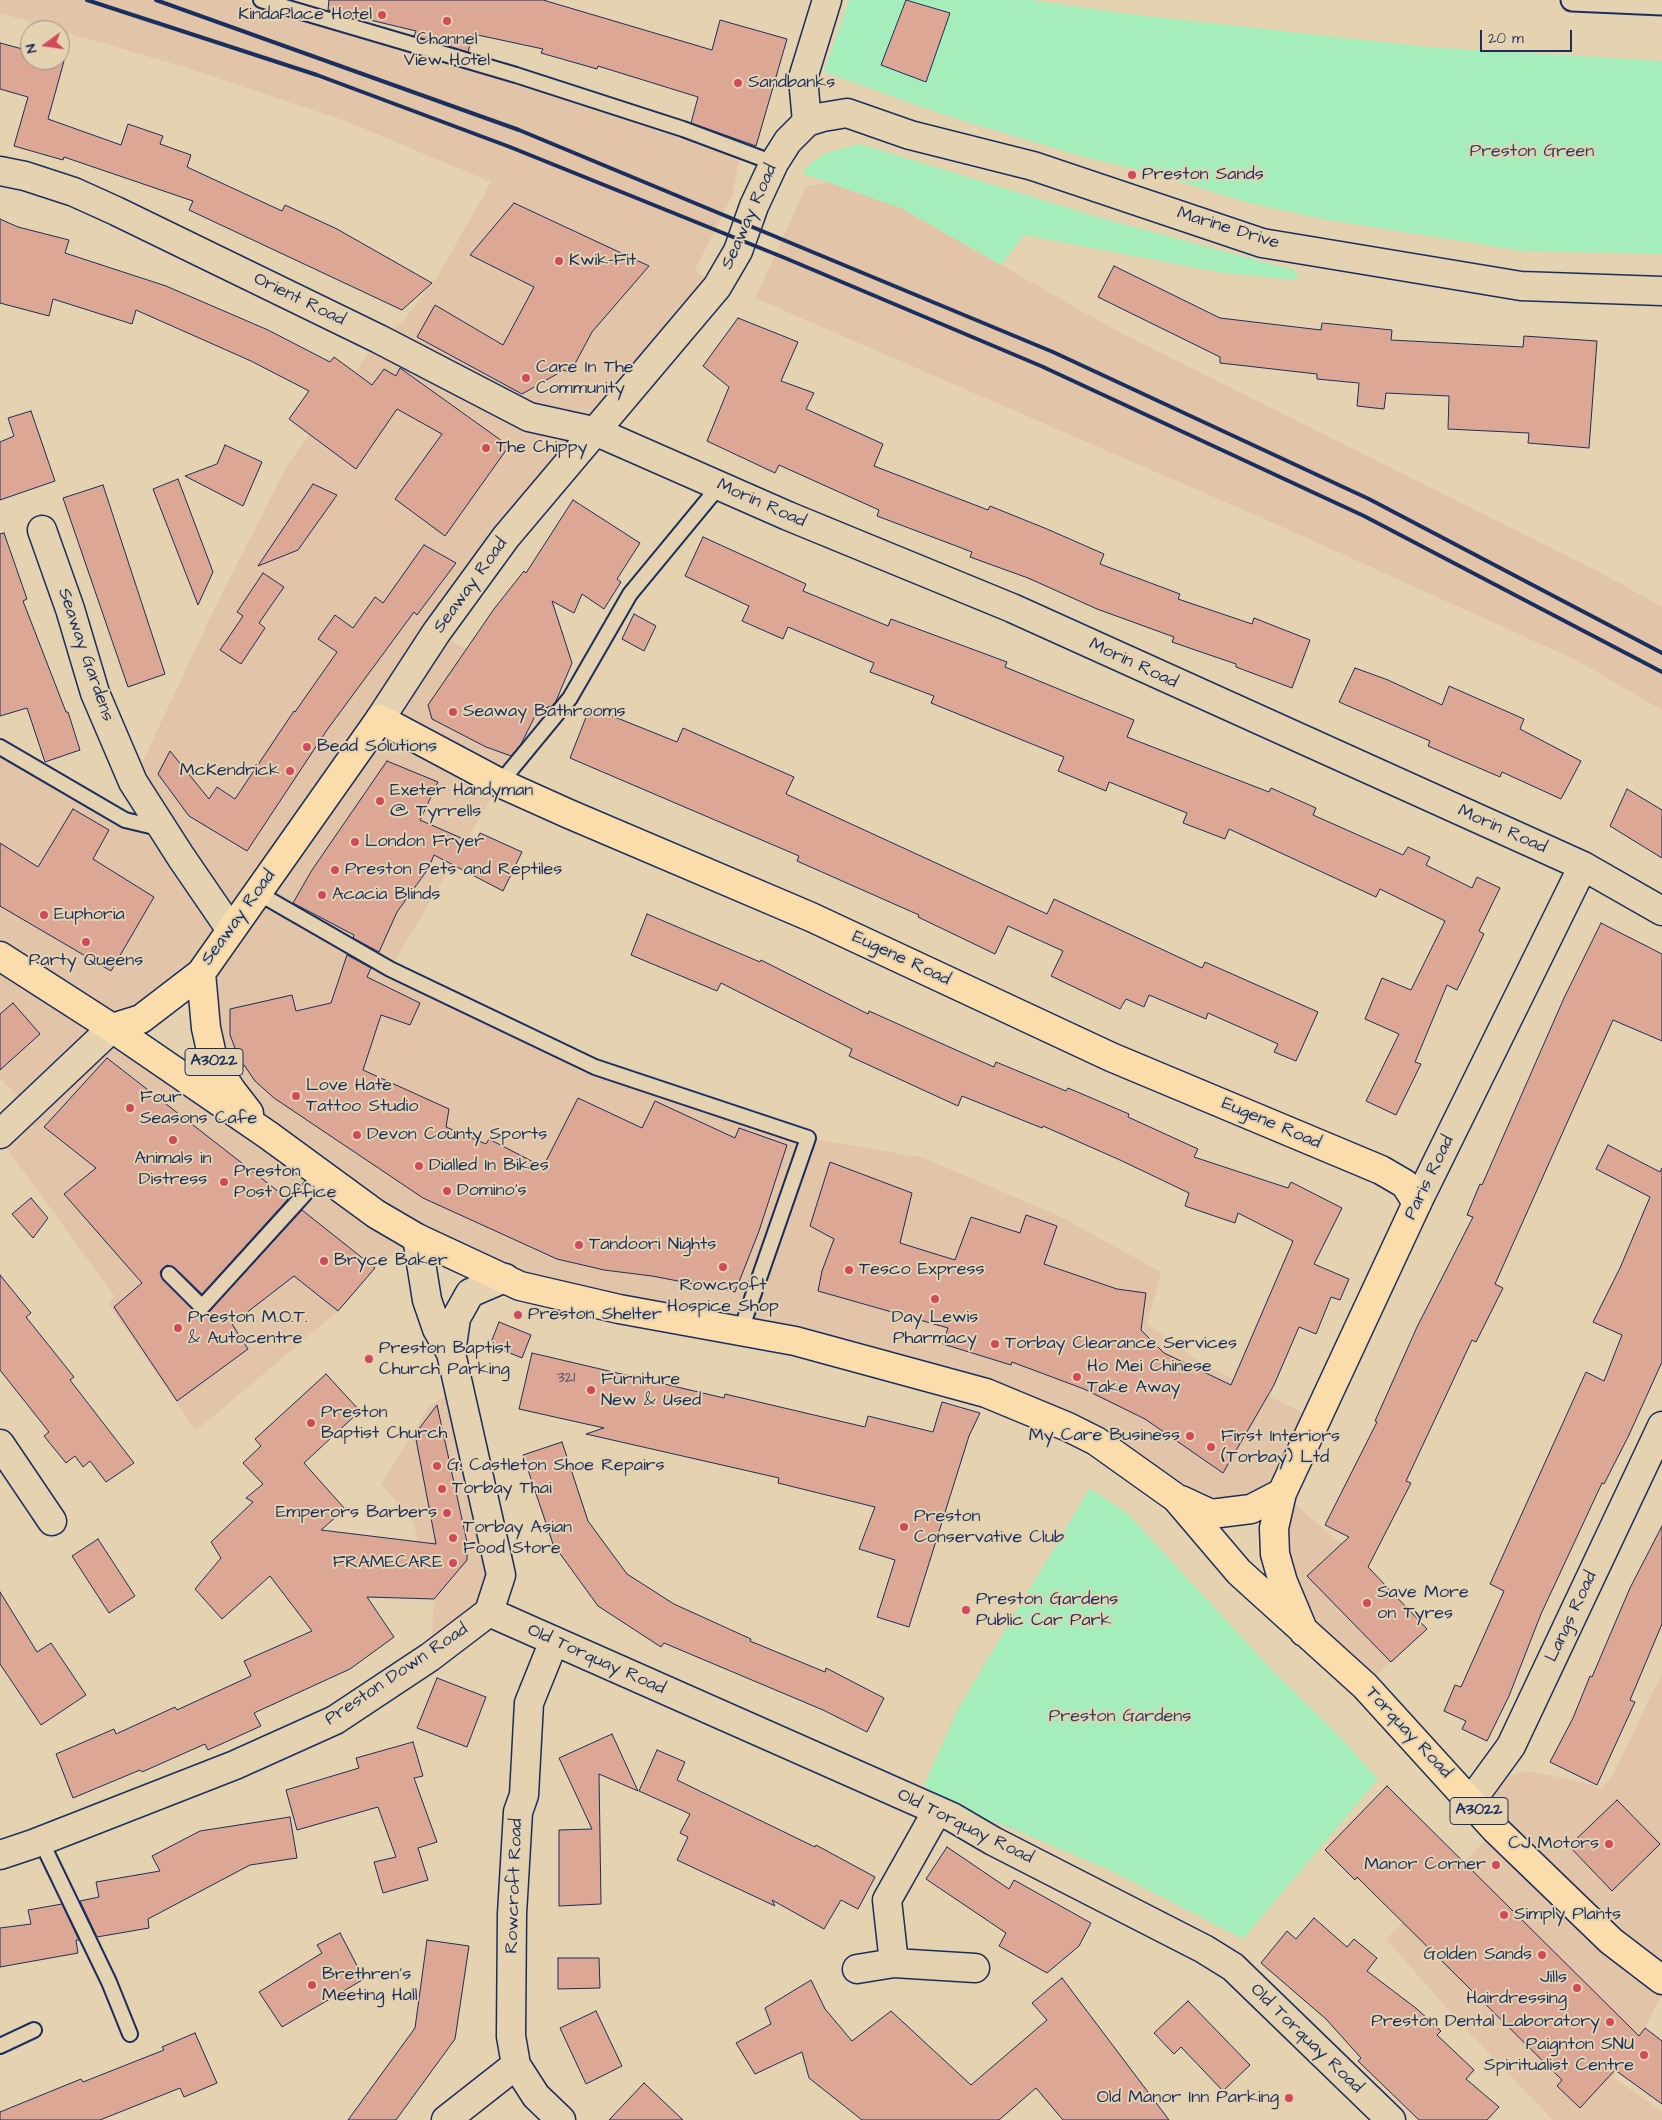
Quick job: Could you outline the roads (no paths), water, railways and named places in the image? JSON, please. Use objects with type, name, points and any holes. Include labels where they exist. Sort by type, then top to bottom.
[{"type":"main road","name":"Eugene Road","points":[[380,719],[500,783],[811,916],[1111,1057],[1381,1170],[1405,1184],[1417,1203]]},
{"type":"main road","name":"Seaway Road","points":[[112,1028],[142,1019],[200,972],[258,894],[380,719]]},
{"type":"main road","name":"A3022","points":[[0,956],[112,1028],[268,1135],[376,1214],[417,1238],[520,1286],[610,1306],[795,1341],[986,1393],[1068,1426],[1096,1441],[1176,1498],[1239,1572],[1304,1632]]},
{"type":"main road","name":"A3022","points":[[200,972],[206,1028],[214,1064],[232,1091],[268,1135]]},
{"type":"main road","name":"Paris Road","points":[[1304,1632],[1283,1582],[1275,1554],[1274,1528],[1282,1493],[1417,1203]]},
{"type":"main road","points":[[1176,1498],[1211,1514],[1251,1509],[1282,1493]]},
{"type":"main road","name":"Torquay Road","points":[[1304,1632],[1386,1707],[1496,1830],[1612,1941],[1662,1980]]},
{"type":"street","points":[[808,122],[803,78],[827,0]]},
{"type":"street","points":[[1572,0],[1662,4]]},
{"type":"street","name":"Marine Drive","points":[[808,122],[822,117],[847,113],[910,135],[1033,166],[1262,243],[1521,286],[1662,291]]},
{"type":"street","name":"Seaway Road","points":[[380,719],[436,633],[506,537],[597,432],[717,287],[738,251],[754,206],[774,163],[788,141],[808,122]]},
{"type":"street","name":"Orient Road","points":[[0,171],[25,176],[74,192],[116,211],[379,339],[529,417],[597,432]]},
{"type":"street","name":"Morin Road","points":[[597,432],[797,520],[1012,608],[1583,866],[1662,911]]},
{"type":"street","name":"Seaway Gardens","points":[[42,530],[70,609],[95,693],[133,782],[231,930]]},
{"type":"street","name":"Paris Road","points":[[1417,1203],[1583,866]]},
{"type":"street","points":[[0,1134],[112,1028]]},
{"type":"street","points":[[417,1238],[427,1300],[437,1329],[451,1353],[501,1575],[489,1612]]},
{"type":"street","points":[[451,1353],[456,1318],[470,1293],[505,1278]]},
{"type":"street","name":"Langs Road","points":[[1471,1801],[1511,1746],[1662,1426]]},
{"type":"street","points":[[0,1444],[52,1521]]},
{"type":"street","name":"Old Torquay Road","points":[[489,1612],[937,1811],[1204,1949],[1232,1967],[1391,2120]]},
{"type":"street","name":"Preston Down Road","points":[[0,1855],[41,1841],[235,1765],[335,1720],[430,1657],[489,1612]]},
{"type":"street","name":"Rowcroft Road","points":[[554,1641],[529,1703],[524,1795],[518,1812],[512,1914],[511,2036],[516,2066],[536,2096],[561,2120]]},
{"type":"street","points":[[894,1963],[887,1900],[937,1811]]},
{"type":"street","points":[[857,1969],[894,1963],[975,1968]]},
{"type":"street","points":[[446,2120],[516,2066]]},
{"type":"lane","points":[[261,0],[516,74],[683,129],[774,163]]},
{"type":"lane","points":[[500,783],[570,698],[630,594],[720,485]]},
{"type":"lane","points":[[0,746],[125,820],[163,829]]},
{"type":"lane","points":[[258,894],[390,969],[596,1068],[808,1138],[741,1330]]},
{"type":"lane","points":[[169,1274],[202,1307],[322,1175]]},
{"type":"lane","points":[[41,1841],[109,1982],[130,2034]]},
{"type":"lane","points":[[0,2046],[34,2030]]},
{"type":"railway","points":[[87,0],[317,75],[510,147],[785,258],[1041,366],[1364,516],[1662,672]]},
{"type":"railway","points":[[156,0],[519,130],[1053,352],[1369,499],[1662,653]]},
{"type":"place","name":"KindaPlace Hotel","points":[[382,15]]},
{"type":"place","name":"Channel View Hotel","points":[[447,21]]},
{"type":"place","name":"Sandbanks","points":[[738,83]]},
{"type":"place","name":"Preston Sands","points":[[1132,175]]},
{"type":"place","name":"Kwik-Fit","points":[[559,261]]},
{"type":"place","name":"Care In The Community","points":[[526,378]]},
{"type":"place","name":"The Chippy","points":[[486,448]]},
{"type":"place","name":"Seaway Bathrooms","points":[[453,712]]},
{"type":"place","name":"Bead Solutions","points":[[307,747]]},
{"type":"place","name":"McKendrick","points":[[290,771]]},
{"type":"place","name":"Exeter Handyman @ Tyrrells","points":[[380,801]]},
{"type":"place","name":"London Fryer","points":[[355,842]]},
{"type":"place","name":"Preston Pets and Reptiles","points":[[335,870]]},
{"type":"place","name":"Acacia Blinds","points":[[322,895]]},
{"type":"place","name":"Euphoria","points":[[44,915]]},
{"type":"place","name":"Party Queens","points":[[86,942]]},
{"type":"place","name":"Love Hate Tattoo Studio","points":[[296,1096]]},
{"type":"place","name":"Four Seasons Cafe","points":[[130,1108]]},
{"type":"place","name":"Devon County Sports","points":[[357,1135]]},
{"type":"place","name":"Animals in Distress","points":[[173,1140]]},
{"type":"place","name":"Dialled In Bikes","points":[[419,1166]]},
{"type":"place","name":"Preston Post Office","points":[[224,1182]]},
{"type":"place","name":"Domino's","points":[[447,1191]]},
{"type":"place","name":"Tandoori Nights","points":[[579,1245]]},
{"type":"place","name":"Bryce Baker","points":[[324,1261]]},
{"type":"place","name":"Rowcroft Hospice Shop","points":[[723,1267]]},
{"type":"place","name":"Tesco Express","points":[[849,1270]]},
{"type":"place","name":"Day Lewis Pharmacy","points":[[935,1299]]},
{"type":"place","name":"Preston Shelter","points":[[518,1315]]},
{"type":"place","name":"Preston M.O.T. & Autocentre","points":[[178,1328]]},
{"type":"place","name":"Torbay Clearance Services","points":[[995,1344]]},
{"type":"place","name":"Preston Baptist Church Parking","points":[[369,1359]]},
{"type":"place","name":"Ho Mei Chinese Take Away","points":[[1077,1377]]},
{"type":"place","name":"Furniture New & Used","points":[[591,1390]]},
{"type":"place","name":"Preston Baptist Church","points":[[311,1423]]},
{"type":"place","name":"My Care Business","points":[[1190,1436]]},
{"type":"place","name":"First Interiors (Torbay) Ltd","points":[[1211,1447]]},
{"type":"place","name":"G. Castleton Shoe Repairs","points":[[437,1466]]},
{"type":"place","name":"Torbay Thai","points":[[442,1489]]},
{"type":"place","name":"Emperors Barbers","points":[[447,1513]]},
{"type":"place","name":"Preston Conservative Club","points":[[904,1527]]},
{"type":"place","name":"Torbay Asian Food Store","points":[[453,1538]]},
{"type":"place","name":"FRAMECARE","points":[[453,1563]]},
{"type":"place","name":"Save More on Tyres","points":[[1367,1603]]},
{"type":"place","name":"Preston Gardens Public Car Park","points":[[966,1610]]},
{"type":"place","name":"CJ Motors","points":[[1609,1844]]},
{"type":"place","name":"Manor Corner","points":[[1496,1865]]},
{"type":"place","name":"Simply Plants","points":[[1504,1915]]},
{"type":"place","name":"Golden Sands","points":[[1542,1955]]},
{"type":"place","name":"Brethren's Meeting Hall","points":[[312,1985]]},
{"type":"place","name":"Jills Hairdressing","points":[[1577,1988]]},
{"type":"place","name":"Preston Dental Laboratory","points":[[1610,2022]]},
{"type":"place","name":"Paignton SNU Spiritualist Centre","points":[[1644,2055]]},
{"type":"place","name":"Old Manor Inn Parking","points":[[1289,2098]]},
{"type":"park label","name":"Preston Green","points":[[1532,152]]},
{"type":"park label","name":"Preston Gardens","points":[[1120,1717]]}]
